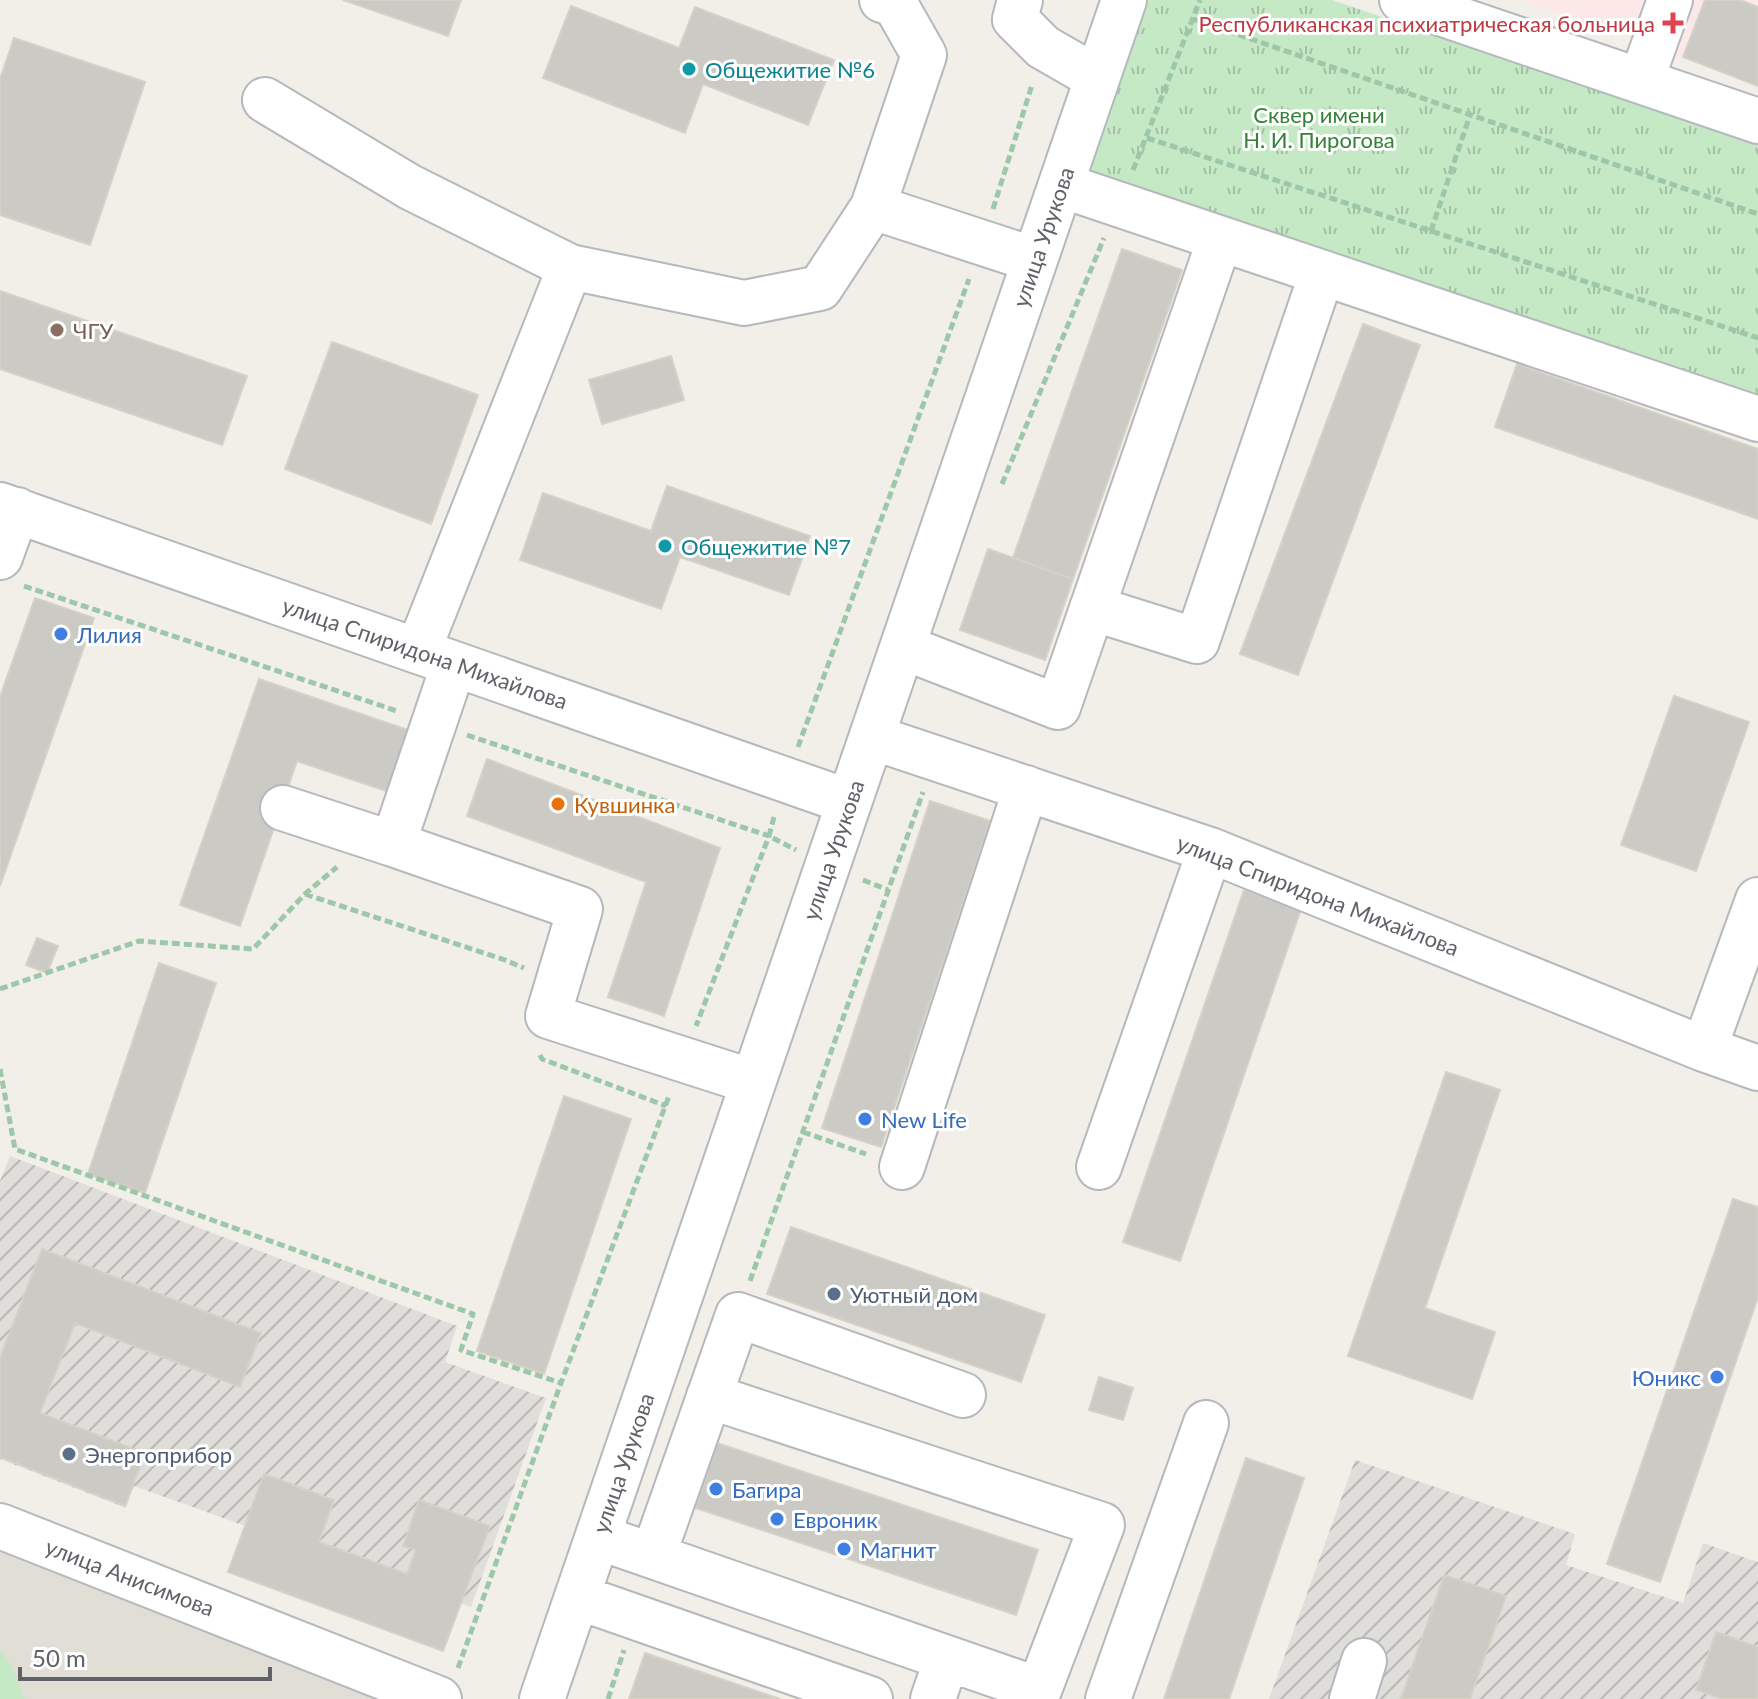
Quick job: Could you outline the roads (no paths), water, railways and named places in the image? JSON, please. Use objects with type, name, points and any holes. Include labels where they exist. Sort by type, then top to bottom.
[{"type":"street","points":[[265,100],[410,187],[570,267],[744,303],[820,288],[873,207],[924,55],[895,4],[882,0]]},
{"type":"street","points":[[1020,0],[1015,19],[1043,47],[1097,78]]},
{"type":"street","name":"улица Урукова","points":[[542,1699],[1124,0]]},
{"type":"street","points":[[1402,0],[1758,121]]},
{"type":"street","points":[[1641,81],[1670,0]]},
{"type":"street","points":[[1061,185],[1758,419]]},
{"type":"street","points":[[873,207],[1035,260]]},
{"type":"street","points":[[903,647],[1058,707],[1220,239]]},
{"type":"street","points":[[382,840],[433,724],[436,658],[570,267]]},
{"type":"street","points":[[1092,608],[1197,641],[1322,273]]},
{"type":"street","points":[[7,570],[8,508]]},
{"type":"street","name":"улица Спиридона Михайлова","points":[[8,508],[849,802]]},
{"type":"street","name":"улица Спиридона Михайлова","points":[[872,737],[1210,850],[1758,1068]]},
{"type":"street","points":[[902,1167],[1026,788]]},
{"type":"street","points":[[283,808],[580,909],[548,1016],[753,1082]]},
{"type":"street","points":[[1099,1167],[1210,850]]},
{"type":"street","points":[[1704,1049],[1758,900]]},
{"type":"street","points":[[653,1556],[738,1315],[963,1395]]},
{"type":"street","points":[[598,1537],[1039,1690],[1102,1525],[709,1396]]},
{"type":"street","points":[[1108,1699],[1206,1423]]},
{"type":"street","name":"улица Анисимова","points":[[0,1526],[448,1685]]},
{"type":"street","points":[[578,1597],[870,1699]]},
{"type":"street","points":[[933,1699],[947,1658]]},
{"type":"place","name":"Республиканская психиатрическая больница","points":[[1673,23]]},
{"type":"place","name":"Общежитие №6","points":[[689,69]]},
{"type":"place","name":"ЧГУ","points":[[57,330]]},
{"type":"place","name":"Общежитие №7","points":[[665,546]]},
{"type":"place","name":"Лилия","points":[[61,634]]},
{"type":"place","name":"Кувшинка","points":[[558,804]]},
{"type":"place","name":"New Life","points":[[865,1119]]},
{"type":"place","name":"Уютный дом","points":[[834,1294]]},
{"type":"place","name":"Юникс","points":[[1717,1377]]},
{"type":"place","name":"Энергоприбор","points":[[69,1454]]},
{"type":"place","name":"Багира","points":[[716,1489]]},
{"type":"place","name":"Евроник","points":[[777,1519]]},
{"type":"place","name":"Магнит","points":[[844,1549]]},
{"type":"park label","name":"Сквер имени Н. И. Пирогова","points":[[1319,126]]}]
